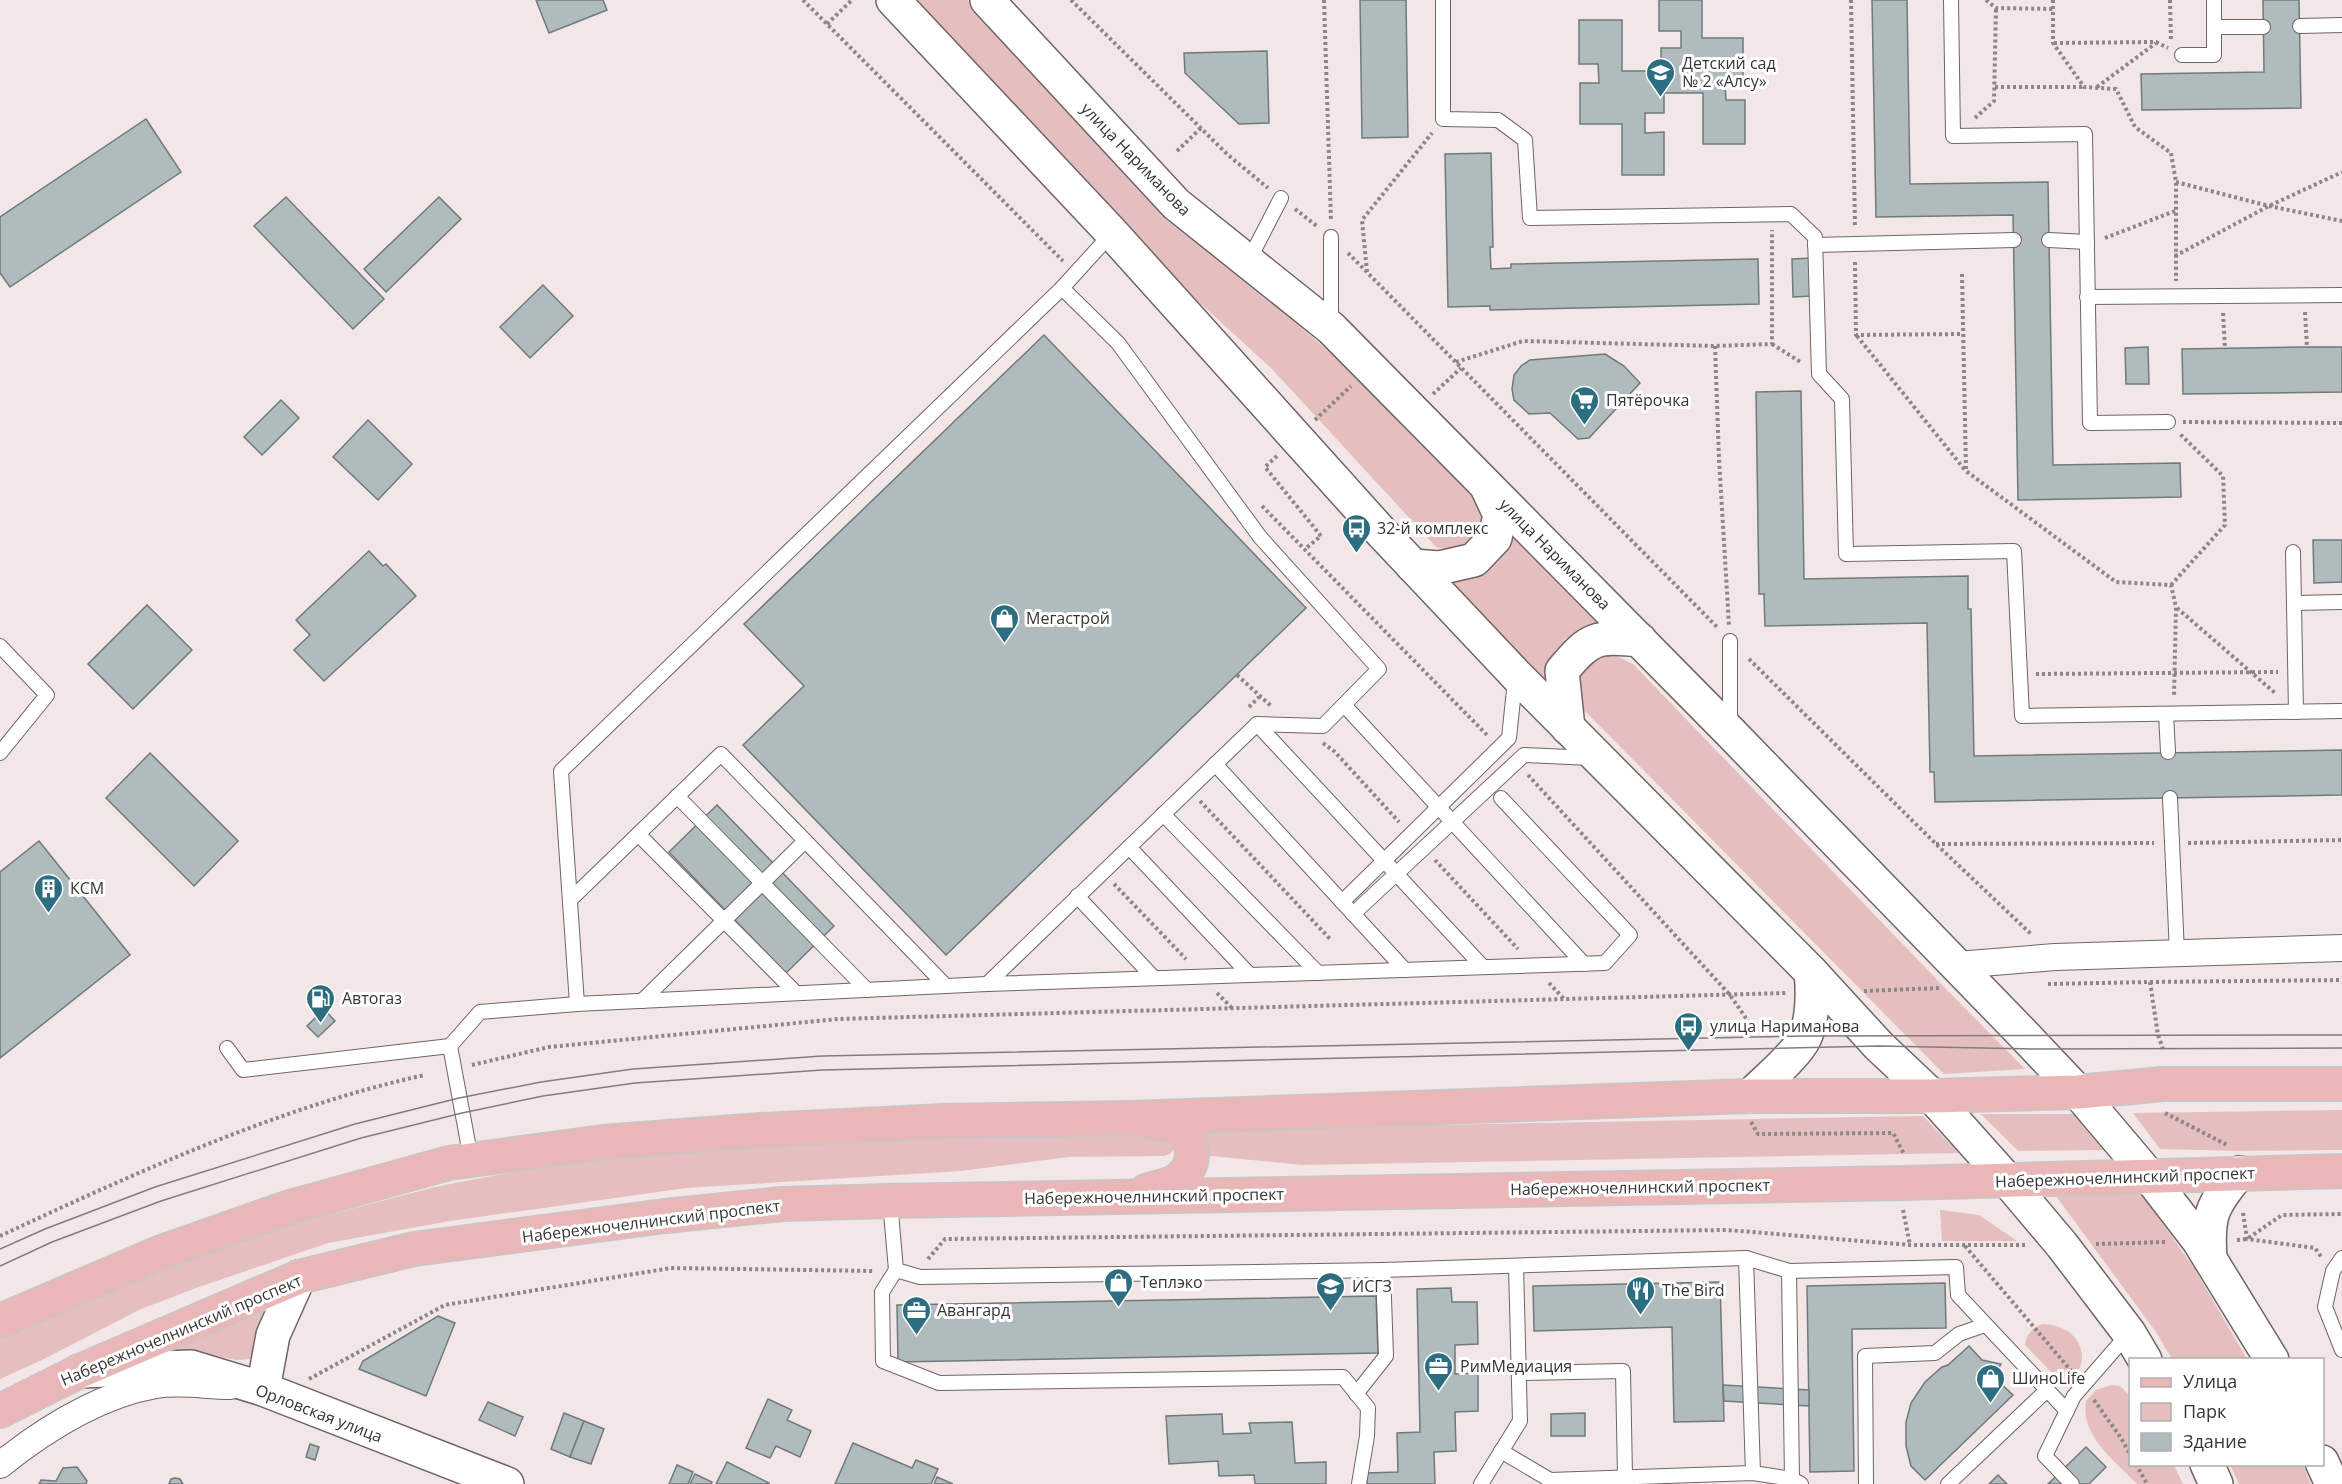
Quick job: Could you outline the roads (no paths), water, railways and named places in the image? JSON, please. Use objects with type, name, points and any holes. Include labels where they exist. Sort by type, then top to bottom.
[{"type":"main road","points":[[893,0],[1112,233],[1413,566],[1598,758],[1813,993],[1806,1036],[1749,1108]]},
{"type":"main road","name":"улица Нариманова","points":[[987,0],[1176,204],[1331,328],[1730,732],[1950,976],[2078,1092],[2149,1176],[2220,1250],[2272,1358]]},
{"type":"main road","points":[[1413,566],[1438,568],[1474,560],[1495,538],[1500,515],[1486,484]]},
{"type":"main road","points":[[1568,728],[1562,671],[1582,646],[1608,637],[1640,640]]},
{"type":"main road","points":[[1802,982],[1879,1046],[1932,1096],[2008,1180],[2062,1245],[2137,1346]]},
{"type":"main road","points":[[0,1321],[159,1253],[279,1210],[416,1171],[471,1160],[603,1142],[761,1130],[943,1121],[1749,1108],[1932,1096],[2078,1092],[2163,1084],[2342,1084]]},
{"type":"main road","points":[[1130,1118],[1181,1127],[1191,1140],[1192,1151],[1192,1162],[1180,1179],[1133,1196]]},
{"type":"main road","points":[[2220,1250],[2209,1218],[2234,1160]]},
{"type":"main road","name":"Набережночелнинский проспект","points":[[0,1411],[80,1371],[299,1278],[414,1249],[665,1216],[782,1204],[2149,1176],[2234,1160],[2342,1172]]},
{"type":"main road","points":[[80,1371],[191,1367],[259,1388],[273,1335],[299,1278]]},
{"type":"main road","name":"Орловская улица","points":[[259,1388],[507,1484]]},
{"type":"main road","points":[[2208,1466],[2216,1484]]},
{"type":"main road","points":[[2324,1466],[2332,1484]]},
{"type":"street","points":[[1950,976],[2055,957],[2342,948]]},
{"type":"street","name":"Орловская улица","points":[[0,1465],[30,1441],[106,1399],[157,1385],[259,1388]]},
{"type":"lane","points":[[1443,0],[1443,119],[1498,120],[1525,140],[1530,218],[1791,214],[1815,237],[1819,374],[1842,399],[1846,554],[2014,551],[2022,716],[2342,711]]},
{"type":"lane","points":[[1951,0],[1953,136],[2085,134],[2090,423],[2168,422]]},
{"type":"lane","points":[[2182,55],[2214,55],[2214,0]]},
{"type":"lane","points":[[2300,26],[2342,25]]},
{"type":"lane","points":[[2214,27],[2263,27]]},
{"type":"lane","points":[[1248,262],[1281,198]]},
{"type":"lane","points":[[577,1004],[561,771],[1062,288],[1112,233]]},
{"type":"lane","points":[[1331,237],[1331,328]]},
{"type":"lane","points":[[1815,245],[2014,240]]},
{"type":"lane","points":[[2049,240],[2087,242]]},
{"type":"lane","points":[[987,984],[1257,724],[1323,726],[1380,669],[1260,537],[1118,343],[1062,288]]},
{"type":"lane","points":[[2087,297],[2342,295]]},
{"type":"lane","points":[[2293,552],[2296,712]]},
{"type":"lane","points":[[2295,603],[2342,602]]},
{"type":"lane","points":[[1730,640],[1730,732]]},
{"type":"lane","points":[[0,646],[47,695],[0,753]]},
{"type":"lane","points":[[1342,902],[1509,738],[1516,675]]},
{"type":"lane","points":[[1344,705],[1584,964]]},
{"type":"lane","points":[[2168,752],[2170,714]]},
{"type":"lane","points":[[1257,724],[1483,968]]},
{"type":"lane","points":[[570,900],[721,754],[946,986]]},
{"type":"lane","points":[[1353,914],[1524,755],[1598,758]]},
{"type":"lane","points":[[1215,764],[1405,970]]},
{"type":"lane","points":[[677,796],[867,990]]},
{"type":"lane","points":[[227,1048],[243,1070],[450,1046],[480,1012],[577,1004],[987,984],[1605,963],[1630,935],[1501,798]]},
{"type":"lane","points":[[2170,798],[2176,953]]},
{"type":"lane","points":[[1163,814],[1318,973]]},
{"type":"lane","points":[[638,834],[796,993]]},
{"type":"lane","points":[[642,1001],[805,841]]},
{"type":"lane","points":[[1129,847],[1250,975]]},
{"type":"lane","points":[[1077,896],[1154,978]]},
{"type":"lane","points":[[450,1046],[471,1160]]},
{"type":"lane","points":[[890,1201],[896,1270],[882,1292],[883,1361],[939,1383],[1342,1377],[1368,1408],[1367,1436],[1359,1484]]},
{"type":"lane","points":[[896,1270],[920,1277],[1383,1270],[1746,1258],[1789,1271],[1956,1267],[1958,1295],[2067,1411]]},
{"type":"lane","points":[[1746,1258],[1753,1473]]},
{"type":"lane","points":[[2342,1258],[2333,1271],[2325,1307],[2342,1350]]},
{"type":"lane","points":[[1481,1484],[1520,1421],[1516,1266]]},
{"type":"lane","points":[[1356,1394],[1386,1356],[1383,1270]]},
{"type":"lane","points":[[1501,1451],[1550,1480],[1753,1473],[1797,1482],[1789,1271]]},
{"type":"lane","points":[[1866,1484],[1865,1356],[1935,1353],[1959,1334],[1985,1325]]},
{"type":"lane","points":[[2072,1484],[2045,1456],[2074,1396],[2084,1385],[2137,1346]]},
{"type":"lane","points":[[1519,1373],[1623,1371],[1625,1477]]},
{"type":"lane","points":[[1948,1484],[2047,1390]]},
{"type":"tram line","points":[[0,1249],[45,1229],[155,1187],[355,1124],[459,1098],[541,1082],[633,1069],[822,1056],[1806,1036],[2342,1035]]},
{"type":"tram line","points":[[0,1266],[52,1242],[161,1201],[361,1138],[543,1096],[635,1083],[822,1070],[1879,1046],[2036,1049],[2342,1048]]},
{"type":"place","name":"Детский сад № 2 «Алсу»","points":[[1661,98]]},
{"type":"place","name":"Пятёрочка","points":[[1585,426]]},
{"type":"place","name":"32-й комплекс","points":[[1356,554]]},
{"type":"place","name":"Мегастрой","points":[[1005,644]]},
{"type":"place","name":"КСМ","points":[[49,914]]},
{"type":"place","name":"Автогаз","points":[[321,1024]]},
{"type":"place","name":"улица Нариманова","points":[[1689,1052]]},
{"type":"place","name":"Теплэко","points":[[1119,1308]]},
{"type":"place","name":"ИСГЗ","points":[[1331,1312]]},
{"type":"place","name":"The Bird","points":[[1641,1316]]},
{"type":"place","name":"Авангард","points":[[916,1336]]},
{"type":"place","name":"РимМедиация","points":[[1439,1392]]},
{"type":"place","name":"ШиноLife","points":[[1991,1404]]}]
